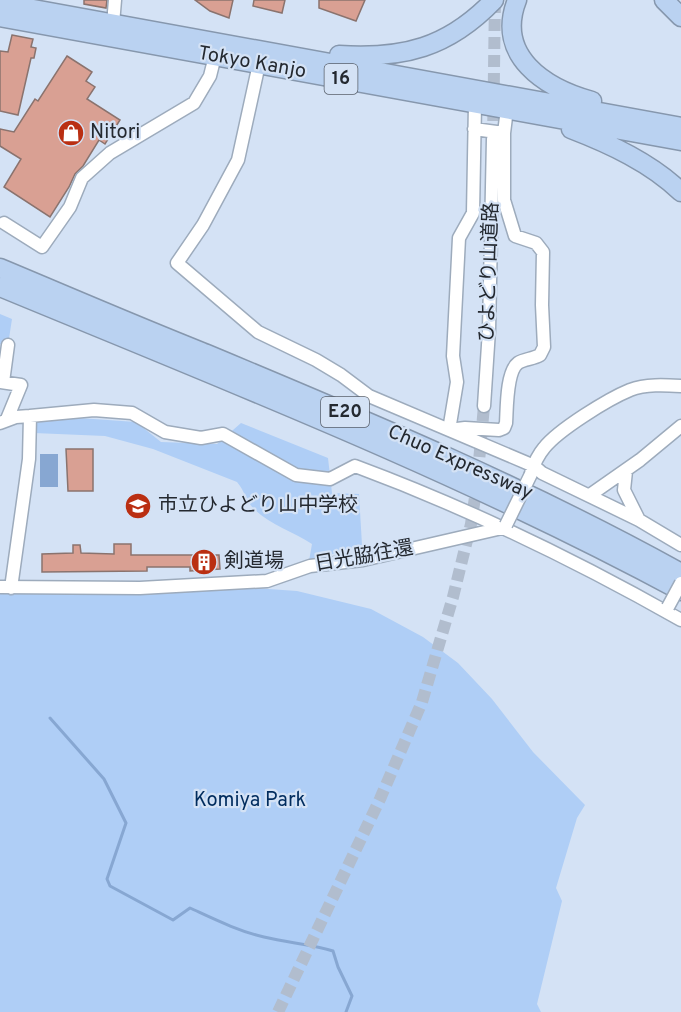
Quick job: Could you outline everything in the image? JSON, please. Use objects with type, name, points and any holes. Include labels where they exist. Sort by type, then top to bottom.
[{"type":"highway","points":[[203,40],[329,54],[396,55],[428,46],[451,35],[475,19],[494,0]]},
{"type":"highway","points":[[517,0],[511,26],[515,45],[521,58],[541,78],[573,95],[673,125]]},
{"type":"highway","points":[[664,0],[681,17]]},
{"type":"highway","name":"Tokyo Kanjo","points":[[0,3],[203,40],[289,63],[673,125]]},
{"type":"highway","name":"Tokyo Kanjo","points":[[0,17],[259,64],[289,63]]},
{"type":"highway","name":"Tokyo Kanjo","points":[[384,80],[475,104],[681,141]]},
{"type":"highway","points":[[507,109],[560,124],[607,144],[652,170],[681,192]]},
{"type":"highway","name":"Chuo Expressway","points":[[0,268],[329,405],[485,473],[604,530],[681,573]]},
{"type":"highway","name":"Chuo Expressway","points":[[0,287],[384,447],[564,531],[681,591]]},
{"type":"street","points":[[113,24],[115,0]]},
{"type":"street","points":[[4,223],[42,247],[70,207],[82,178],[110,153],[194,103],[210,76],[215,56]]},
{"type":"street","points":[[259,64],[238,160],[203,225],[177,263],[258,332],[316,360],[369,396],[590,495],[681,545]]},
{"type":"street","points":[[449,430],[457,382],[453,356],[459,238],[473,213],[475,104]]},
{"type":"street","points":[[449,430],[465,428],[499,430],[504,428],[509,382],[515,366],[540,355],[544,347],[543,252],[536,243],[515,236],[504,200],[504,133],[507,109]]},
{"type":"street","points":[[474,129],[504,133]]},
{"type":"street","name":"ひよどり山道路","points":[[484,406],[489,330],[492,139]]},
{"type":"street","points":[[3,421],[21,385],[2,382],[8,345]]},
{"type":"street","points":[[504,526],[549,442],[589,413],[631,390],[662,385],[681,386]]},
{"type":"street","points":[[3,421],[94,410],[132,413],[165,432],[201,438],[222,434],[296,475],[330,479],[355,466],[504,526],[667,609],[681,620]]},
{"type":"street","points":[[6,588],[29,459],[30,417]]},
{"type":"street","points":[[590,495],[626,471],[681,426]]},
{"type":"street","points":[[626,471],[624,490],[639,520]]},
{"type":"street","name":"日光脇往還","points":[[6,588],[140,588],[267,581],[310,566],[363,560],[504,526]]},
{"type":"street","points":[[667,609],[681,583]]},
{"type":"green space","points":[[0,314],[12,319],[8,345],[0,344]]},
{"type":"green space","points":[[79,418],[136,422],[161,442],[217,444],[241,423],[328,458],[332,493],[359,494],[362,545],[309,561],[312,544],[261,515],[250,504],[237,482],[153,449],[105,436],[34,433],[33,423]]},
{"type":"green space","name":"Komiya Park","points":[[254,588],[297,591],[371,609],[423,637],[458,663],[492,699],[533,752],[585,805],[577,818],[556,888],[562,901],[537,1004],[541,1012],[0,1012],[0,591]]},
{"type":"shaded area","points":[[40,454],[58,454],[58,487],[40,487]]},
{"type":"building","points":[[84,0],[107,0],[106,8],[84,4]]},
{"type":"building","points":[[195,0],[233,0],[229,18],[210,11]]},
{"type":"building","points":[[254,0],[285,0],[282,13],[253,6]]},
{"type":"building","points":[[319,0],[365,0],[356,21],[319,8]]},
{"type":"building","points":[[12,35],[33,39],[31,47],[36,48],[34,58],[31,58],[18,115],[0,111],[0,51],[8,52]]},
{"type":"building","points":[[67,56],[92,72],[86,81],[95,87],[87,99],[120,120],[105,144],[99,140],[83,166],[75,174],[50,217],[4,187],[21,159],[0,146],[0,129],[14,132],[35,99],[38,101]]},
{"type":"building","points":[[66,449],[93,449],[93,491],[68,491]]},
{"type":"building","points":[[114,544],[131,544],[131,555],[219,555],[220,569],[190,571],[190,567],[147,567],[147,571],[42,572],[42,554],[73,553],[73,545],[80,545],[81,553],[114,554]]},
{"type":"waterway","points":[[50,718],[104,779],[126,823],[107,879],[110,886],[173,920],[190,908],[254,934],[333,951],[352,996],[346,1012]]},
{"type":"tunnel","points":[[493,139],[495,0]]},
{"type":"tunnel","points":[[278,1012],[380,799],[422,702],[453,597],[471,524],[484,406]]},
{"type":"place","name":"Nitori","points":[[71,133]]},
{"type":"place","name":"市立ひよどり山中学校","points":[[138,506]]},
{"type":"place","name":"剣道場","points":[[204,562]]}]
